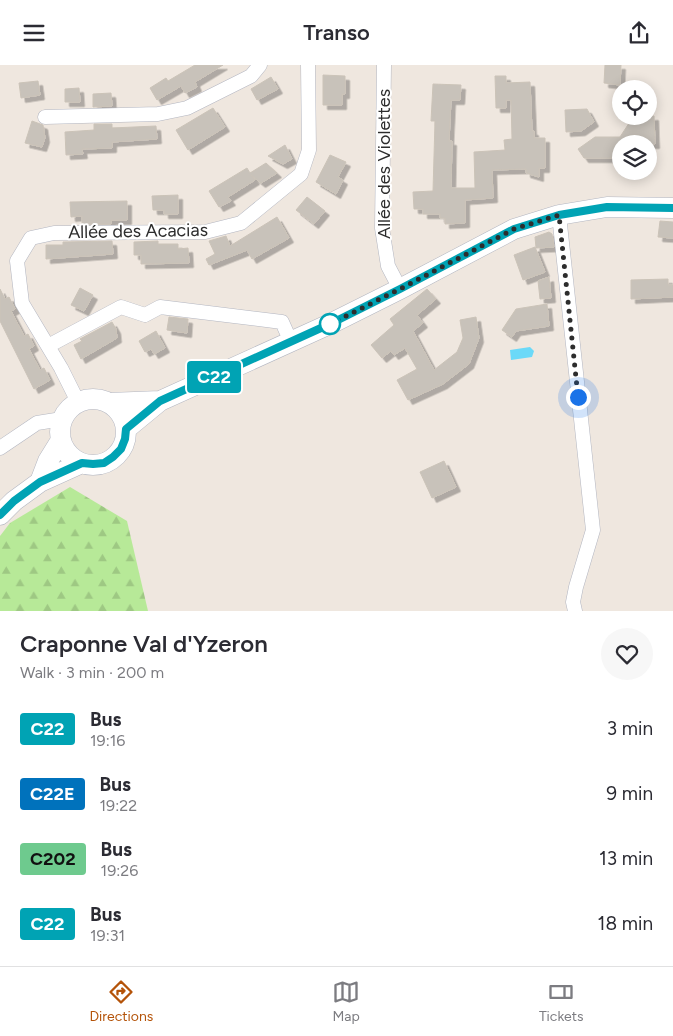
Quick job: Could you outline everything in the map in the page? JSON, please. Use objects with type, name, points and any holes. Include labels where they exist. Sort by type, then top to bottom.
[{"type":"main road","points":[[126,429],[160,401],[291,342],[400,289],[514,229],[559,215],[607,207],[673,208]]},
{"type":"main road","points":[[0,515],[14,501],[40,482],[82,463],[98,463],[113,457],[121,449],[126,429],[123,418],[118,410],[109,403],[99,399],[88,399],[78,402],[62,419],[61,440],[69,454],[82,463]]},
{"type":"main road","points":[[109,403],[160,401]]},
{"type":"main road","points":[[40,482],[48,461],[61,440]]},
{"type":"street","points":[[45,117],[158,114],[187,108],[251,76],[260,65]]},
{"type":"street","name":"Allée des Acacias","points":[[78,402],[22,303],[17,261],[31,238],[54,233],[205,232],[241,223],[301,174],[309,150],[308,65]]},
{"type":"street","name":"Allée des Violettes","points":[[384,65],[382,228],[388,266],[400,289]]},
{"type":"street","points":[[559,215],[593,530],[576,587],[573,602],[575,611]]},
{"type":"street","points":[[48,346],[121,307],[145,315],[160,307],[282,322],[291,342]]},
{"type":"street","points":[[0,449],[37,423],[62,419]]},
{"type":"green space","points":[[70,487],[127,521],[148,611],[0,611],[0,536],[10,523]]},
{"type":"water","points":[[530,347],[534,351],[532,357],[511,360],[510,350]]},
{"type":"building","points":[[195,65],[223,65],[195,82],[197,87],[185,93],[181,86],[157,100],[150,88],[166,78],[168,81]]},
{"type":"building","points":[[605,65],[621,65],[620,80],[612,80],[612,84],[604,83]]},
{"type":"building","points":[[323,75],[345,76],[345,94],[342,94],[342,105],[323,105]]},
{"type":"building","points":[[495,76],[506,76],[506,83],[530,82],[532,131],[534,131],[534,138],[545,138],[545,168],[539,168],[539,177],[526,173],[526,169],[492,170],[493,198],[465,200],[465,223],[445,224],[445,218],[440,218],[440,214],[423,214],[423,209],[414,209],[413,192],[433,191],[435,121],[431,121],[433,84],[461,85],[460,100],[451,100],[449,141],[452,141],[451,188],[475,188],[474,152],[505,150],[504,140],[512,139],[511,100],[506,100],[506,108],[496,108]]},
{"type":"building","points":[[271,77],[278,89],[257,100],[251,89]]},
{"type":"building","points":[[38,81],[40,95],[21,98],[19,83]]},
{"type":"building","points":[[79,88],[80,102],[65,102],[65,89]]},
{"type":"building","points":[[111,93],[112,106],[93,107],[93,94]]},
{"type":"building","points":[[213,108],[225,127],[188,150],[176,130]]},
{"type":"building","points":[[587,109],[594,122],[581,131],[566,132],[565,110]]},
{"type":"building","points":[[32,121],[43,125],[45,138],[42,147],[25,143]]},
{"type":"building","points":[[94,124],[112,124],[112,128],[156,126],[157,139],[112,142],[112,148],[82,149],[83,154],[66,155],[65,132],[94,130]]},
{"type":"building","points":[[628,125],[654,125],[655,135],[621,135]]},
{"type":"building","points":[[595,137],[612,137],[612,158],[584,158],[578,149]]},
{"type":"building","points":[[285,145],[292,159],[283,164],[268,156]]},
{"type":"building","points":[[330,155],[346,162],[338,177],[343,180],[336,194],[316,182]]},
{"type":"building","points":[[266,163],[277,173],[261,183],[251,175],[255,180],[228,197],[231,201],[219,207],[209,191],[247,168],[250,173]]},
{"type":"building","points":[[178,195],[178,214],[164,214],[164,210],[153,210],[152,196]]},
{"type":"building","points":[[307,197],[325,211],[314,224],[296,210]]},
{"type":"building","points":[[127,201],[127,220],[111,220],[111,224],[82,224],[82,216],[71,217],[70,202]]},
{"type":"building","points":[[277,217],[289,238],[252,259],[247,250],[209,265],[206,259],[215,254],[209,241],[226,236],[230,246]]},
{"type":"building","points":[[660,221],[673,222],[673,238],[658,237]]},
{"type":"building","points":[[549,232],[552,234],[554,247],[536,248],[535,237]]},
{"type":"building","points":[[112,241],[113,254],[46,259],[46,245],[63,245],[63,242]]},
{"type":"building","points":[[158,241],[158,244],[178,244],[178,249],[188,248],[189,263],[141,264],[141,255],[134,255],[134,242]]},
{"type":"building","points":[[535,247],[545,272],[523,280],[514,255]]},
{"type":"building","points":[[549,277],[551,298],[540,299],[538,281]]},
{"type":"building","points":[[668,279],[668,285],[673,285],[673,297],[631,299],[631,280]]},
{"type":"building","points":[[80,288],[93,295],[84,311],[71,305]]},
{"type":"building","points":[[0,289],[5,299],[9,297],[15,309],[11,311],[24,336],[28,334],[34,346],[29,349],[40,370],[44,368],[50,380],[34,389],[0,321]]},
{"type":"building","points":[[427,289],[436,299],[417,315],[423,323],[413,331],[434,370],[457,352],[463,338],[460,320],[476,317],[479,338],[469,364],[443,384],[408,400],[397,380],[417,369],[405,348],[394,355],[391,351],[382,358],[371,345],[394,325],[390,319]]},
{"type":"building","points":[[547,304],[549,326],[516,331],[512,337],[502,330],[516,309]]},
{"type":"building","points":[[169,317],[188,319],[187,333],[167,330]]},
{"type":"building","points":[[112,322],[116,329],[117,338],[81,359],[74,345],[82,341],[80,339]]},
{"type":"building","points":[[156,331],[165,348],[154,354],[151,349],[145,352],[139,341]]},
{"type":"building","points":[[444,461],[456,487],[432,498],[420,472]]},
{"type":"bus line","name":"C22","points":[[0,515],[14,501],[40,482],[82,463],[104,463],[113,457],[121,449],[126,429],[160,401],[332,323],[514,229],[559,215],[607,207],[673,208]]},
{"type":"route","points":[[330,324],[514,229],[559,215],[578,397]]}]
